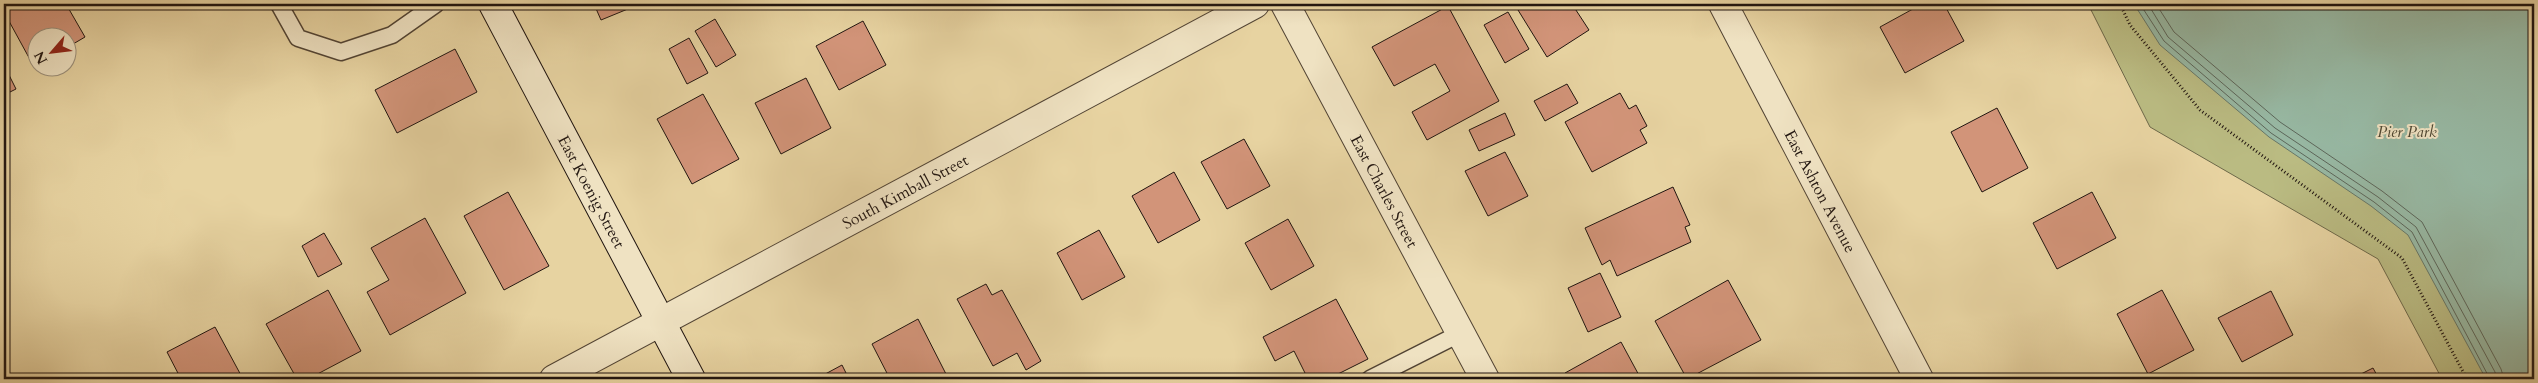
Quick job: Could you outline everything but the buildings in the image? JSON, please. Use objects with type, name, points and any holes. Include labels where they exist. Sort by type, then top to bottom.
[{"type":"street","name":"East Koenig Street","points":[[493,4],[690,379]]},
{"type":"street","name":"South Kimball Street","points":[[554,379],[1255,4]]},
{"type":"street","name":"East Charles Street","points":[[1285,4],[1485,379]]},
{"type":"street","name":"East Ashton Avenue","points":[[1723,4],[1919,379]]},
{"type":"lane","points":[[279,4],[298,38],[341,52],[392,35],[436,4]]},
{"type":"lane","points":[[1370,379],[1461,333]]},
{"type":"path","points":[[2120,4],[2130,25],[2200,110],[2402,258],[2467,379]]},
{"type":"green space","name":"Pier Park","points":[[2088,4],[2534,4],[2534,379],[2442,379],[2378,259],[2150,127]]},
{"type":"water","name":"Pier Park","points":[[2134,4],[2534,4],[2534,379],[2486,379],[2408,235],[2371,206],[2269,137],[2160,45]]}]
